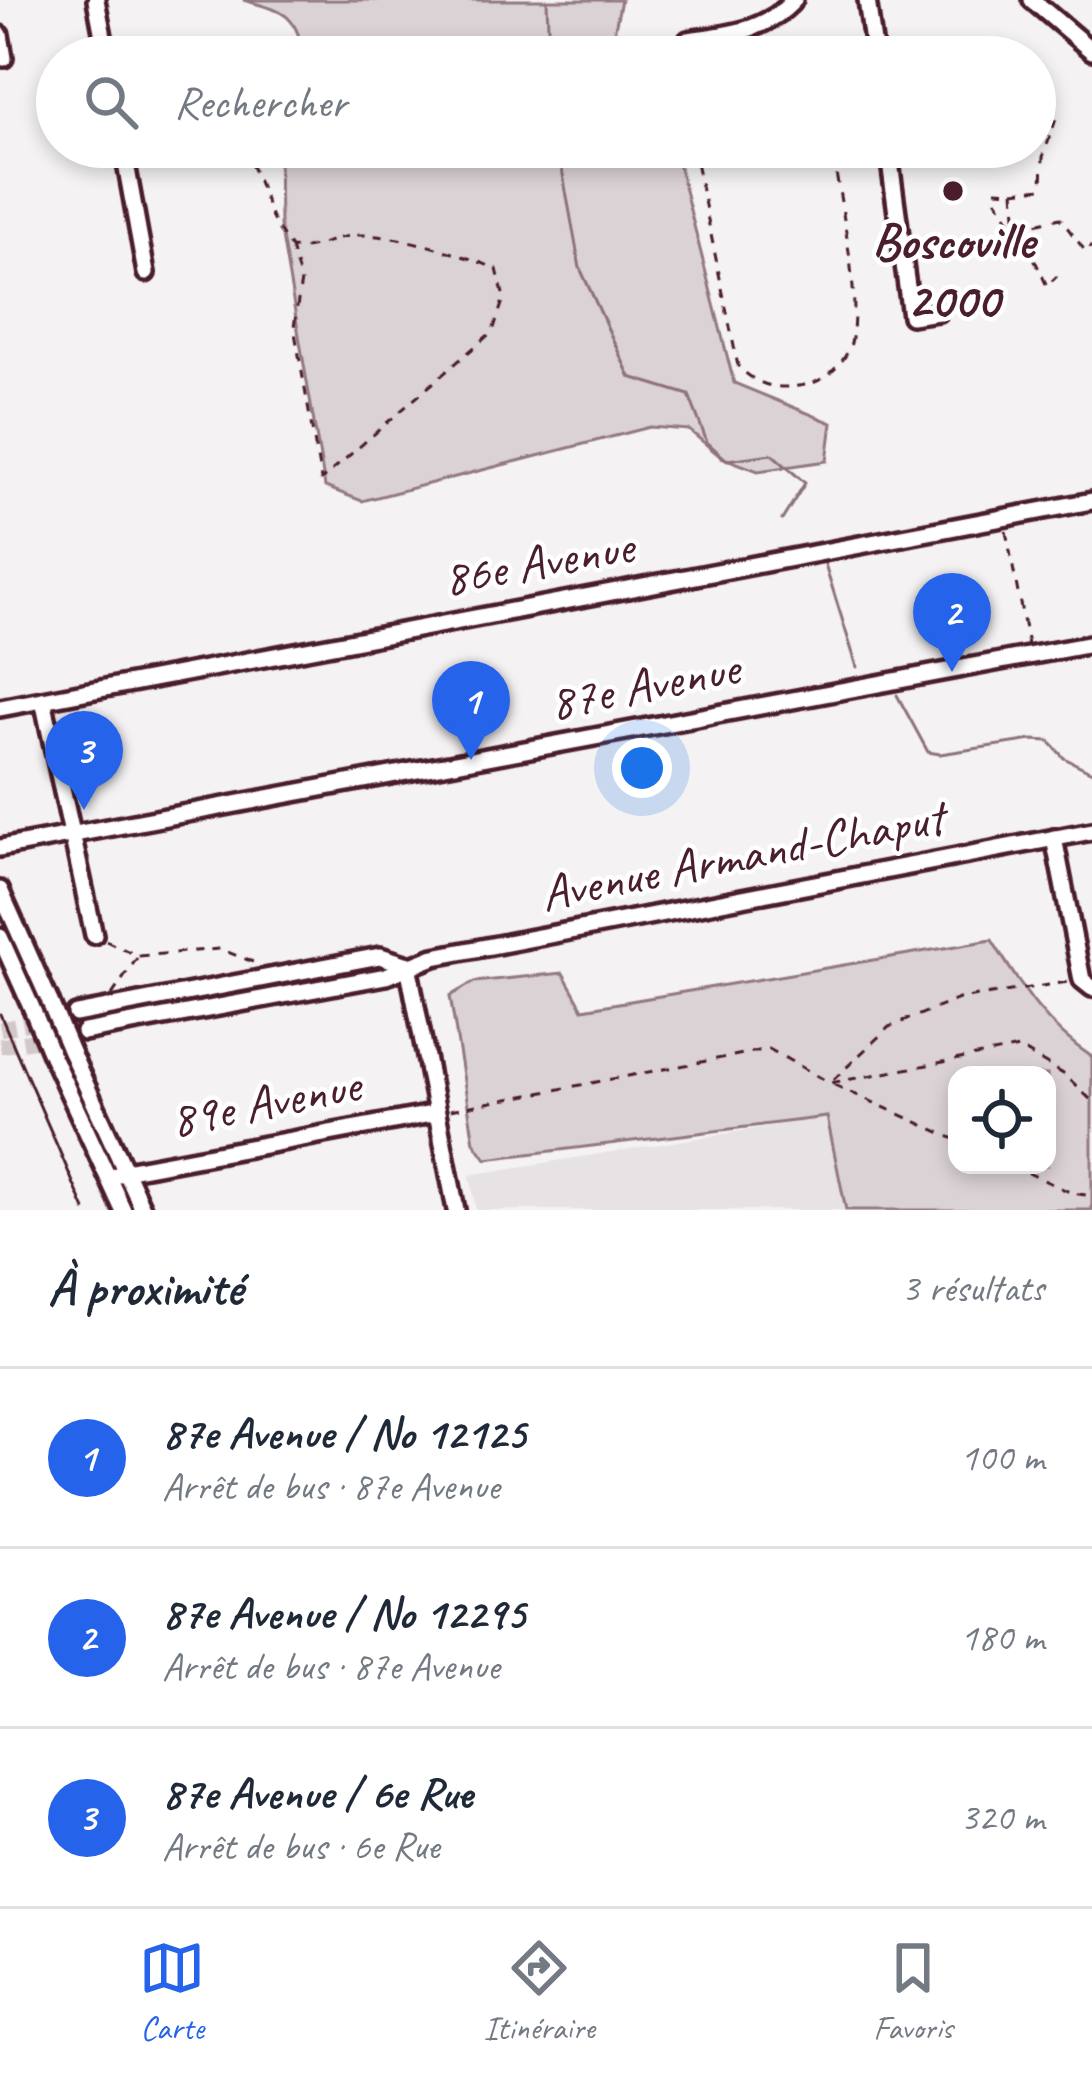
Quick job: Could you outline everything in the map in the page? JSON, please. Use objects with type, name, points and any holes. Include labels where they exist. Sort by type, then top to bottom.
[{"type":"street","points":[[96,0],[102,36]]},
{"type":"street","points":[[709,36],[760,26],[782,14],[794,0]]},
{"type":"street","points":[[867,0],[872,36]]},
{"type":"street","points":[[1033,0],[1092,51]]},
{"type":"street","points":[[0,35],[4,58]]},
{"type":"street","points":[[127,168],[146,272]]},
{"type":"street","points":[[890,168],[911,316],[938,312]]},
{"type":"street","name":"86e Avenue","points":[[0,707],[1092,500]]},
{"type":"street","name":"87e Avenue","points":[[0,848],[1092,644]]},
{"type":"street","points":[[43,700],[94,935]]},
{"type":"street","name":"Avenue Armand-Chaput","points":[[84,1032],[386,976],[408,965],[1092,831]]},
{"type":"street","points":[[1054,838],[1087,984]]},
{"type":"street","points":[[0,890],[71,1052],[117,1175],[123,1210]]},
{"type":"street","points":[[0,937],[52,1056],[117,1175],[143,1210]]},
{"type":"street","name":"Avenue Armand-Chaput","points":[[76,1014],[380,956],[408,965]]},
{"type":"street","points":[[408,965],[456,1210]]},
{"type":"street","name":"89e Avenue","points":[[117,1175],[437,1113]]},
{"type":"path","points":[[759,36],[760,26]]},
{"type":"path","points":[[253,168],[274,223],[292,248],[302,281],[293,327],[321,480],[493,331],[503,298],[497,269],[418,244],[350,235],[309,250],[292,248]]},
{"type":"path","points":[[697,168],[738,366],[754,383],[783,388],[814,384],[837,368],[850,349],[855,315],[835,168]]},
{"type":"path","points":[[995,190],[1042,188],[1043,168]]},
{"type":"path","points":[[1014,190],[1017,229]]},
{"type":"path","points":[[996,199],[1046,286],[1057,276]]},
{"type":"path","points":[[1017,229],[1060,218],[1086,252],[1092,246]]},
{"type":"path","points":[[1076,253],[1082,247]]},
{"type":"path","points":[[1003,518],[1030,655]]},
{"type":"path","points":[[94,935],[138,956],[220,950],[285,974]]},
{"type":"path","points":[[102,1010],[138,956]]},
{"type":"path","points":[[830,1082],[889,1027],[959,999],[1087,984]]},
{"type":"path","points":[[437,1113],[769,1048],[830,1082],[948,1136]]},
{"type":"path","points":[[830,1082],[1019,1048],[1065,1075],[1092,1101]]},
{"type":"path","points":[[1031,1174],[1072,1193],[1092,1196]]},
{"type":"shaded area","points":[[243,0],[621,0],[616,36],[299,36],[286,16]]},
{"type":"shaded area","points":[[279,168],[679,168],[734,383],[832,423],[827,461],[758,471],[721,457],[689,430],[650,427],[362,501],[325,487],[280,225]]},
{"type":"shaded area","points":[[992,940],[1047,1019],[1092,1057],[1092,1210],[846,1210],[827,1117],[486,1159],[474,1142],[450,996],[474,982],[563,973],[583,1009]]},
{"type":"shaded area","points":[[828,1117],[846,1210],[476,1210],[470,1175]]},
{"type":"waterway","points":[[547,0],[548,36]]},
{"type":"waterway","points":[[562,168],[580,268],[630,377],[689,395],[707,442],[727,460],[772,454],[805,483],[782,520]]},
{"type":"waterway","points":[[824,561],[857,667]]},
{"type":"waterway","points":[[897,695],[928,752],[1049,741],[1064,758],[1092,772]]},
{"type":"tunnel","points":[[0,1029],[67,1016]]},
{"type":"tunnel","points":[[0,1046],[74,1034]]},
{"type":"railway","points":[[0,1014],[85,1210]]},
{"type":"place","name":"Boscoville 2000","points":[[953,191]]},
{"type":"place","name":"87e Avenue / No 12295","points":[[952,672]]},
{"type":"place","name":"87e Avenue / No 12125","points":[[471,760]]},
{"type":"place","name":"87e Avenue / 6e Rue","points":[[84,810]]}]
